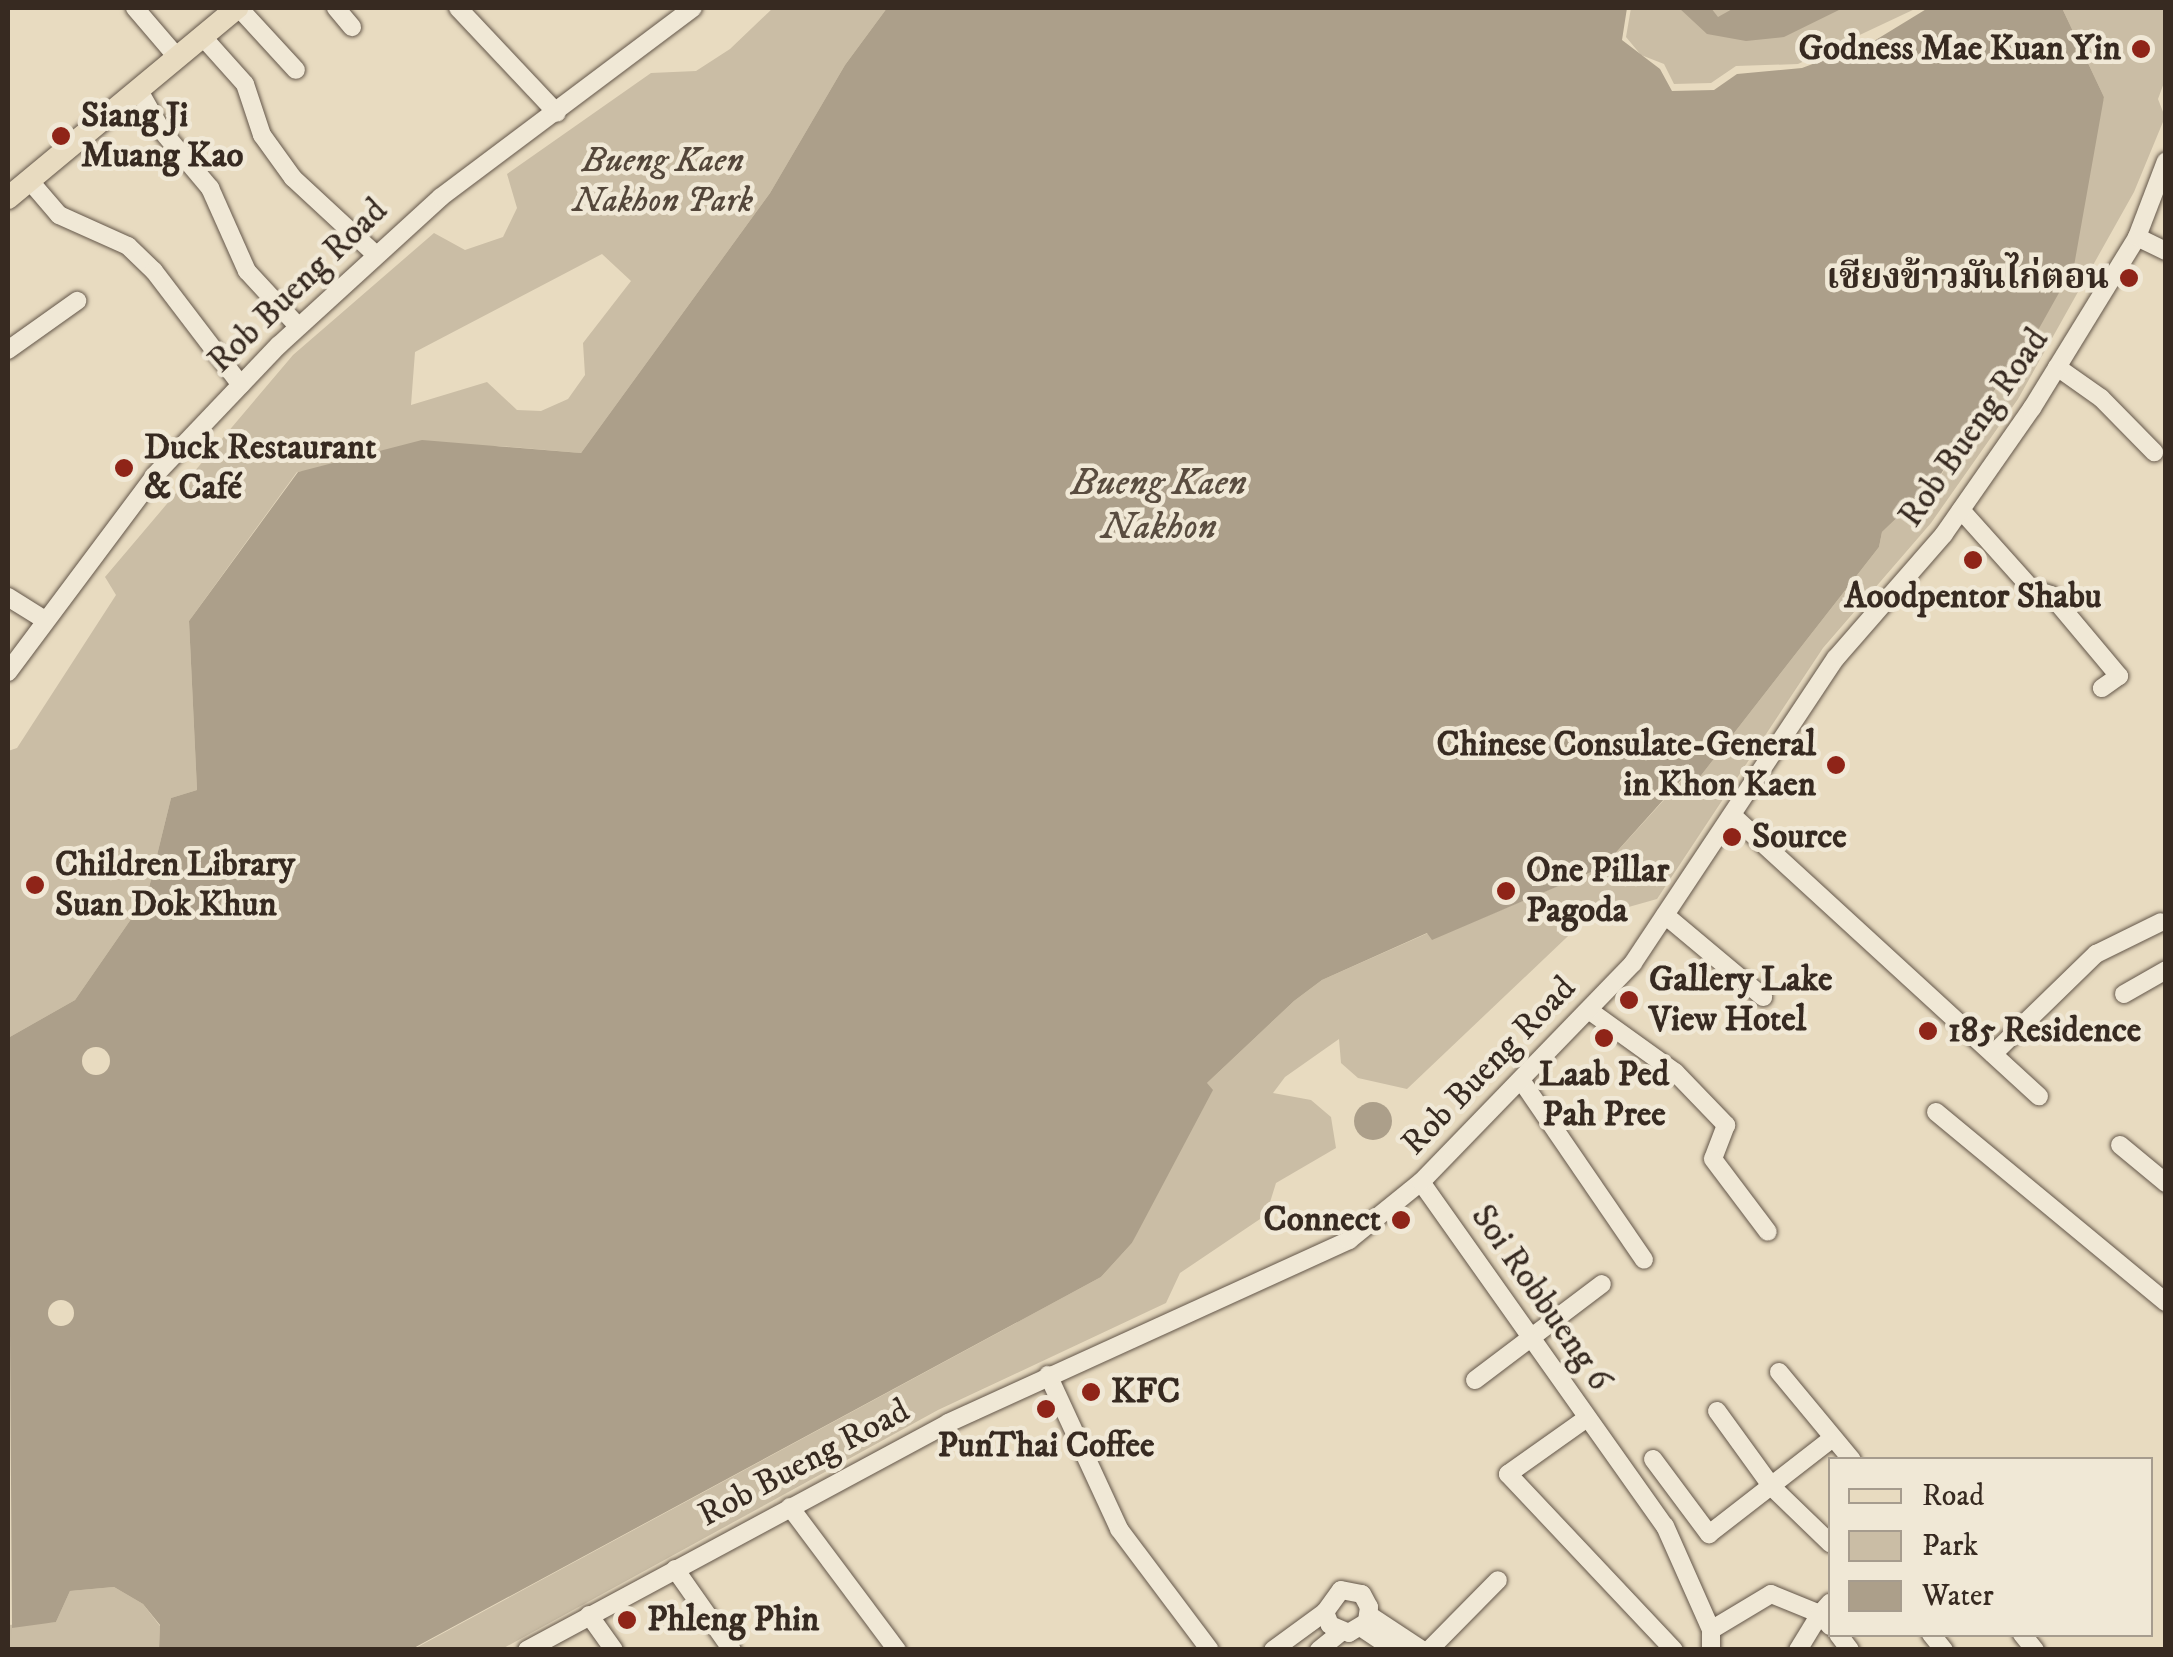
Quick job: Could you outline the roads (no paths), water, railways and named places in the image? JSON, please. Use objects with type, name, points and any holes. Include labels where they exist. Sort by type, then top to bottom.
[{"type":"main road","points":[[8,198],[238,8]]},
{"type":"street","points":[[135,8],[178,56]]},
{"type":"street","points":[[238,8],[296,70]]},
{"type":"street","points":[[336,8],[352,27]]},
{"type":"street","points":[[458,8],[557,113]]},
{"type":"street","name":"Rob Bueng Road","points":[[8,672],[42,618],[156,474],[298,326],[374,254],[693,8]]},
{"type":"street","points":[[202,36],[245,84],[262,135],[292,178],[374,254]]},
{"type":"street","points":[[138,89],[162,131],[210,188],[247,271],[298,326]]},
{"type":"street","name":"Rob Bueng Road","points":[[528,1650],[790,1508],[1048,1375],[1349,1240],[1421,1182],[1590,1011],[1666,916],[1836,658],[1961,510],[2057,367],[2137,236],[2166,160]]},
{"type":"street","points":[[30,180],[59,214],[128,246],[154,271],[241,385]]},
{"type":"street","points":[[2137,236],[2166,250]]},
{"type":"street","points":[[8,350],[78,301]]},
{"type":"street","points":[[2057,367],[2101,398],[2154,452]]},
{"type":"street","points":[[1961,510],[2032,590],[2051,595],[2118,676],[2102,688]]},
{"type":"street","points":[[8,597],[42,618]]},
{"type":"street","points":[[1733,816],[2039,1096]]},
{"type":"street","points":[[1666,916],[1762,998]]},
{"type":"street","points":[[1993,1054],[2096,954],[2160,922]]},
{"type":"street","points":[[2124,994],[2166,970]]},
{"type":"street","points":[[1590,1011],[1674,1072],[1726,1125],[1712,1159],[1768,1232]]},
{"type":"street","points":[[1523,1083],[1644,1260]]},
{"type":"street","points":[[1936,1112],[2166,1302]]},
{"type":"street","points":[[2120,1145],[2166,1183]]},
{"type":"street","name":"Soi Robbueng 6","points":[[1421,1182],[1588,1418],[1508,1474],[1674,1650]]},
{"type":"street","points":[[1475,1380],[1602,1284]]},
{"type":"street","points":[[1779,1372],[1830,1440],[1849,1457]]},
{"type":"street","points":[[1048,1375],[1119,1529],[1210,1650]]},
{"type":"street","points":[[1717,1411],[1772,1487],[1828,1541]]},
{"type":"street","points":[[1588,1418],[1664,1526],[1711,1630],[1711,1650]]},
{"type":"street","points":[[1654,1459],[1709,1534],[1830,1440]]},
{"type":"street","points":[[790,1508],[896,1650]]},
{"type":"street","points":[[675,1569],[732,1650]]},
{"type":"street","points":[[1320,1650],[1341,1632],[1366,1621],[1426,1650],[1498,1580]]},
{"type":"street","points":[[1273,1650],[1325,1612],[1334,1593],[1348,1589],[1362,1594],[1366,1621],[1396,1650]]},
{"type":"street","points":[[1711,1630],[1771,1594],[1827,1614],[1798,1650]]},
{"type":"street","points":[[1325,1612],[1341,1632]]},
{"type":"street","points":[[589,1615],[614,1650]]},
{"type":"water","name":"Bueng Kaen Nakhon","points":[[887,8],[1627,8],[1622,40],[1660,69],[1672,91],[1714,90],[1737,74],[1802,68],[1874,41],[1928,8],[2062,8],[2104,97],[2074,266],[2023,357],[2014,360],[1919,508],[1904,511],[1882,532],[1879,547],[1699,778],[1682,779],[1603,867],[1432,940],[1427,933],[1322,980],[1294,1001],[1207,1083],[1213,1090],[1132,1243],[1101,1277],[412,1649],[159,1649],[160,1625],[143,1604],[114,1587],[70,1591],[56,1622],[12,1628],[8,1038],[75,1000],[147,896],[171,798],[197,790],[189,621],[298,472],[422,440],[581,453],[770,193],[845,65]]},
{"type":"water","points":[[1679,8],[1711,8],[1718,17],[1734,8],[1843,8],[1784,37],[1746,41],[1707,34]]},
{"type":"water","points":[[1373,1102],[1387,1107],[1392,1121],[1387,1135],[1373,1140],[1359,1135],[1354,1121],[1359,1107]]},
{"type":"place","name":"Godness Mae Kuan Yin","points":[[2141,49]]},
{"type":"place","name":"Siang Ji Muang Kao","points":[[61,136]]},
{"type":"place","name":"เชียงข้าวมันไก่ตอน","points":[[2129,278]]},
{"type":"place","name":"Duck Restaurant & Café","points":[[124,468]]},
{"type":"place","name":"Aoodpentor Shabu","points":[[1973,560]]},
{"type":"place","name":"Chinese Consulate-General in Khon Kaen","points":[[1836,765]]},
{"type":"place","name":"Source","points":[[1732,837]]},
{"type":"place","name":"Children Library Suan Dok Khun","points":[[35,885]]},
{"type":"place","name":"One Pillar Pagoda","points":[[1506,891]]},
{"type":"place","name":"Gallery Lake View Hotel","points":[[1629,1000]]},
{"type":"place","name":"185 Residence","points":[[1928,1031]]},
{"type":"place","name":"Laab Ped Pah Pree","points":[[1604,1038]]},
{"type":"place","name":"Connect","points":[[1401,1220]]},
{"type":"place","name":"KFC","points":[[1091,1392]]},
{"type":"place","name":"PunThai Coffee","points":[[1046,1409]]},
{"type":"place","name":"Phleng Phin","points":[[627,1620]]},
{"type":"park label","name":"Bueng Kaen Nakhon Park","points":[[663,181]]}]
